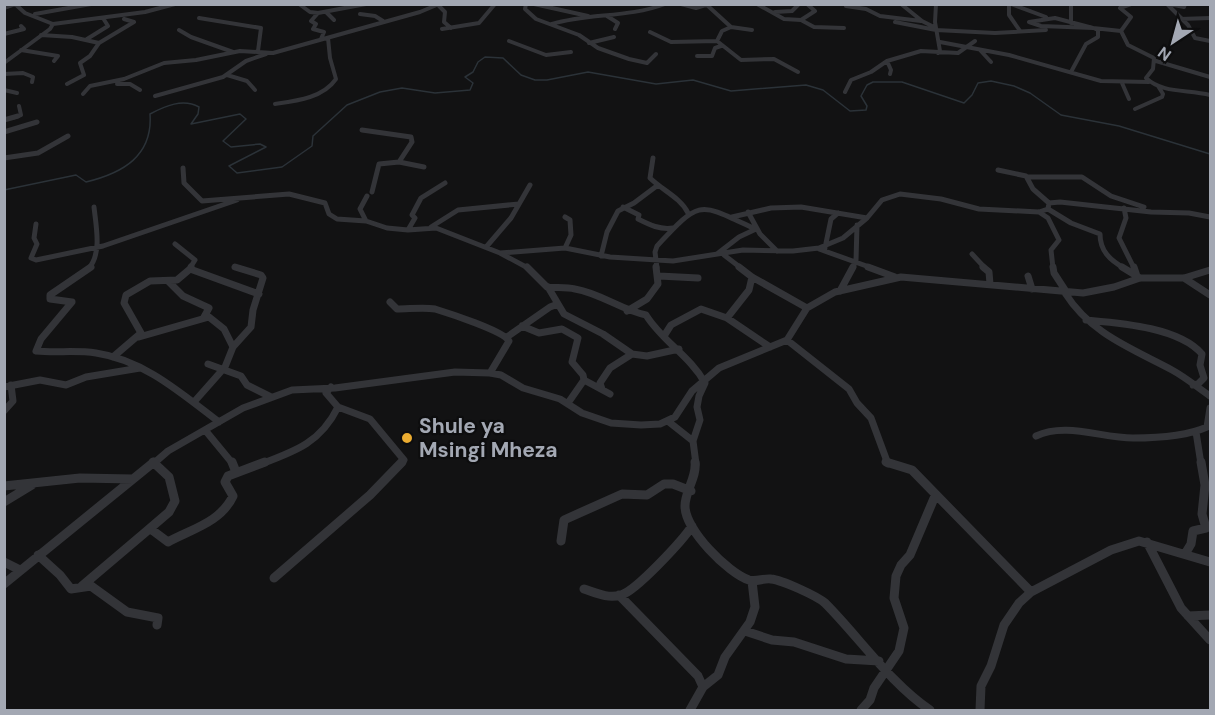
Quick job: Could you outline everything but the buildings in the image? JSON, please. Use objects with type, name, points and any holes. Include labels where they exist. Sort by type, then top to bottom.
[{"type":"street","points":[[4,8],[15,4],[25,13],[53,24],[129,16],[159,11],[175,4]]},
{"type":"street","points":[[32,14],[91,4]]},
{"type":"street","points":[[299,4],[310,12],[318,13],[366,4]]},
{"type":"street","points":[[442,29],[478,23],[495,4]]},
{"type":"street","points":[[526,4],[526,12],[578,34],[589,43],[639,63],[647,63],[656,54]]},
{"type":"street","points":[[534,4],[594,17]]},
{"type":"street","points":[[552,24],[570,18],[607,16],[656,9],[665,4]]},
{"type":"street","points":[[681,4],[696,8],[709,4],[708,6],[731,27]]},
{"type":"street","points":[[757,4],[784,18],[801,20],[814,27],[819,34]]},
{"type":"street","points":[[775,12],[789,12],[798,4]]},
{"type":"street","points":[[801,20],[815,11],[807,4]]},
{"type":"street","points":[[901,4],[921,21],[935,29]]},
{"type":"street","points":[[936,4],[933,15],[940,42],[938,53]]},
{"type":"street","points":[[1020,31],[1010,19],[1008,9],[1010,4],[1046,17],[1071,19],[1098,30]]},
{"type":"street","points":[[1071,4],[1071,26]]},
{"type":"street","points":[[1121,31],[1131,17],[1120,8],[1131,4]]},
{"type":"street","points":[[1168,4],[1184,7],[1185,4]]},
{"type":"street","points":[[1168,4],[1188,25],[1195,38],[1210,42]]},
{"type":"street","points":[[155,96],[227,75],[246,61],[269,53],[439,5],[445,12],[444,22],[451,28]]},
{"type":"street","points":[[846,6],[866,9],[880,16],[921,21]]},
{"type":"street","points":[[326,12],[334,20]]},
{"type":"street","points":[[318,13],[311,21],[316,24],[313,29],[324,32],[321,39]]},
{"type":"street","points":[[360,14],[375,16],[383,21]]},
{"type":"street","points":[[607,16],[618,23],[615,29]]},
{"type":"street","points":[[1046,17],[1029,22],[1054,27],[1071,26],[1121,31]]},
{"type":"street","points":[[87,39],[108,26],[101,18]]},
{"type":"street","points":[[67,84],[84,75],[80,63],[90,56],[99,43],[134,22],[101,18]]},
{"type":"street","points":[[199,18],[261,28],[258,51]]},
{"type":"street","points":[[1180,19],[1210,18]]},
{"type":"street","points":[[895,22],[978,33],[1054,28]]},
{"type":"street","points":[[4,63],[53,24]]},
{"type":"street","points":[[4,34],[24,29],[21,26]]},
{"type":"street","points":[[717,41],[722,31],[731,27],[752,30]]},
{"type":"street","points":[[814,27],[844,28]]},
{"type":"street","points":[[179,30],[191,37],[233,52]]},
{"type":"street","points":[[1071,72],[1086,44],[1099,36],[1098,30]]},
{"type":"street","points":[[1121,31],[1128,45],[1151,56],[1156,61],[1210,77]]},
{"type":"street","points":[[650,32],[669,42],[717,41]]},
{"type":"street","points":[[41,35],[87,39],[99,43]]},
{"type":"street","points":[[589,43],[614,37]]},
{"type":"street","points":[[325,99],[336,79],[330,58],[328,38]]},
{"type":"street","points":[[509,40],[546,55],[571,52]]},
{"type":"street","points":[[717,41],[741,60],[767,58],[785,64],[798,72]]},
{"type":"street","points":[[845,92],[851,80],[871,72],[887,61],[921,51],[958,53],[975,41]]},
{"type":"street","points":[[940,42],[977,49],[1101,81],[1149,82]]},
{"type":"street","points":[[696,56],[712,56],[715,48],[721,46]]},
{"type":"street","points":[[977,49],[992,62]]},
{"type":"street","points":[[21,50],[58,56],[54,61]]},
{"type":"street","points":[[83,94],[90,86],[124,79],[164,63],[196,60],[233,52],[269,53]]},
{"type":"street","points":[[887,61],[891,70],[890,74]]},
{"type":"street","points":[[1156,61],[1146,78],[1160,89],[1197,90],[1210,95]]},
{"type":"street","points":[[4,74],[31,75],[32,82]]},
{"type":"street","points":[[227,75],[250,83],[255,90]]},
{"type":"street","points":[[1122,82],[1129,99]]},
{"type":"street","points":[[108,83],[130,84],[140,90]]},
{"type":"street","points":[[1136,109],[1162,97],[1160,89]]},
{"type":"street","points":[[4,90],[17,93]]},
{"type":"street","points":[[275,104],[327,92]]},
{"type":"street","points":[[4,120],[21,115],[20,105]]},
{"type":"street","points":[[4,132],[37,122]]},
{"type":"street","points":[[362,130],[411,137],[412,142],[399,162]]},
{"type":"street","points":[[4,158],[44,151],[68,136]]},
{"type":"street","points":[[653,158],[650,176],[684,205],[688,213]]},
{"type":"street","points":[[366,221],[360,209],[369,194],[378,165],[399,162],[424,167]]},
{"type":"street","points":[[183,168],[184,183],[199,199],[206,201],[289,194],[325,203],[329,213],[337,219],[366,221],[387,228],[408,230],[430,227],[458,210],[519,204]]},
{"type":"street","points":[[998,170],[1027,177],[1082,177],[1096,188],[1135,205],[1176,213]]},
{"type":"street","points":[[1027,177],[1031,186],[1049,206],[1071,223],[1100,234],[1099,240],[1106,254],[1139,277]]},
{"type":"street","points":[[408,230],[414,218],[412,215],[422,198],[445,183]]},
{"type":"street","points":[[487,246],[511,218],[530,185]]},
{"type":"street","points":[[601,256],[614,216],[623,207],[634,203],[658,185]]},
{"type":"street","points":[[827,249],[867,218],[882,200],[905,194],[979,208],[1040,212],[1048,218],[1059,240],[1051,250],[1054,273],[1083,319],[1136,353],[1174,371],[1210,396]]},
{"type":"street","points":[[36,224],[34,238],[37,244],[31,260],[42,260],[96,247],[242,198]]},
{"type":"street","points":[[1048,218],[1049,206]]},
{"type":"street","points":[[1040,212],[1049,206],[1124,208],[1210,217]]},
{"type":"street","points":[[94,207],[96,247],[91,267],[50,295],[50,299],[72,302],[35,348],[40,352],[80,351],[113,357],[167,382],[219,422]]},
{"type":"street","points":[[623,207],[639,215],[638,219],[653,226],[666,230],[673,228]]},
{"type":"street","points":[[732,217],[748,212],[801,207],[867,218]]},
{"type":"street","points":[[627,311],[647,299],[658,284],[657,246],[688,213],[710,208],[755,229]]},
{"type":"street","points":[[1124,208],[1126,218],[1119,238],[1139,277]]},
{"type":"street","points":[[748,212],[755,229],[769,245],[777,250]]},
{"type":"street","points":[[827,249],[831,219],[838,213]]},
{"type":"street","points":[[565,217],[570,220],[572,235],[565,248]]},
{"type":"street","points":[[840,291],[855,263],[857,225]]},
{"type":"street","points":[[430,227],[487,246],[525,265],[551,289],[564,315],[603,334],[632,354],[647,356],[679,349]]},
{"type":"street","points":[[712,256],[755,229]]},
{"type":"street","points":[[139,337],[140,330],[123,299],[142,284],[165,279],[177,280],[190,270],[195,260],[175,243]]},
{"type":"street","points":[[500,253],[565,248],[601,256],[686,261],[743,250],[827,249],[855,263],[895,277],[990,284],[1066,293],[1096,291],[1139,277],[1184,278],[1210,270]]},
{"type":"street","points":[[972,254],[989,272],[990,284]]},
{"type":"street","points":[[724,255],[752,277],[807,308]]},
{"type":"street","points":[[194,402],[222,369],[233,347],[252,327],[253,310],[263,278],[261,275],[235,267]]},
{"type":"street","points":[[190,270],[259,294]]},
{"type":"street","points":[[659,276],[698,278]]},
{"type":"street","points":[[1028,276],[1032,289]]},
{"type":"street","points":[[727,318],[749,290],[752,277]]},
{"type":"street","points":[[4,584],[153,462],[243,408],[271,397],[292,390],[310,388],[329,390],[455,372],[490,373],[501,375],[523,388],[568,403],[582,413],[611,423],[641,425],[669,422],[678,413],[692,391],[719,368],[787,340],[807,308],[840,291],[895,277]]},
{"type":"street","points":[[1184,278],[1210,295]]},
{"type":"street","points":[[165,279],[183,296],[209,308],[204,317]]},
{"type":"street","points":[[551,289],[576,289],[597,296],[627,311],[646,315],[653,327],[679,349],[704,380],[705,387],[699,396],[697,407],[700,420],[693,441],[696,467],[685,507],[692,526],[704,544],[733,572],[752,581],[764,578],[775,579],[823,601],[859,643],[915,700],[930,711]]},
{"type":"street","points":[[390,302],[397,309],[434,309],[491,328],[507,337]]},
{"type":"street","points":[[507,337],[558,304]]},
{"type":"street","points":[[664,336],[671,325],[699,310],[727,318],[770,347]]},
{"type":"street","points":[[113,357],[139,337],[204,317],[213,318],[224,329],[233,347]]},
{"type":"street","points":[[1083,319],[1146,326],[1196,347],[1202,354],[1200,365],[1204,378],[1193,385]]},
{"type":"street","points":[[522,326],[539,333],[545,330],[562,329],[579,338],[572,362],[583,375],[584,380],[610,394]]},
{"type":"street","points":[[490,373],[495,368],[508,340],[507,337]]},
{"type":"street","points":[[787,340],[849,389],[857,403],[871,418],[886,463],[912,470],[1031,592]]},
{"type":"street","points":[[602,389],[600,383],[610,368],[632,354]]},
{"type":"street","points":[[208,364],[241,376],[248,385],[271,397]]},
{"type":"street","points":[[4,411],[13,401],[8,386],[40,380],[66,385],[86,376],[140,368]]},
{"type":"street","points":[[568,403],[584,380]]},
{"type":"street","points":[[274,578],[370,495],[404,460],[370,419],[339,407],[329,390]]},
{"type":"street","points":[[148,530],[152,530],[168,542],[211,520],[231,503],[233,496],[225,479],[236,472],[318,439],[334,419],[339,407]]},
{"type":"street","points":[[1036,436],[1051,429],[1133,438],[1196,432],[1207,427],[1210,408]]},
{"type":"street","points":[[669,422],[693,441]]},
{"type":"street","points":[[205,430],[233,460],[236,472]]},
{"type":"street","points":[[1185,554],[1191,544],[1193,531],[1206,528],[1202,514],[1205,485],[1196,432]]},
{"type":"street","points":[[38,555],[60,575],[71,590],[81,586],[169,512],[175,501],[169,477],[153,462]]},
{"type":"street","points":[[4,486],[80,478],[133,479]]},
{"type":"street","points":[[4,502],[34,483]]},
{"type":"street","points":[[561,541],[564,520],[622,494],[647,495],[664,484],[673,484],[691,491]]},
{"type":"street","points":[[861,711],[899,651],[904,628],[894,598],[896,576],[901,565],[910,555],[935,496]]},
{"type":"street","points":[[584,589],[600,596],[619,595],[636,588],[653,567],[684,541],[692,526]]},
{"type":"street","points":[[1147,542],[1188,616],[1210,640]]},
{"type":"street","points":[[980,711],[981,686],[991,666],[1004,625],[1019,603],[1031,592],[1128,543],[1147,542],[1210,562]]},
{"type":"street","points":[[4,562],[20,570]]},
{"type":"street","points":[[690,711],[703,687],[718,675],[725,657],[745,631],[754,607],[752,581]]},
{"type":"street","points":[[81,586],[91,586],[99,593],[109,597],[116,607],[132,616],[158,618],[158,625]]},
{"type":"street","points":[[619,595],[698,676],[703,687]]},
{"type":"street","points":[[1188,616],[1210,615]]},
{"type":"street","points":[[745,631],[772,640],[794,642],[846,658],[879,661]]},
{"type":"waterway","points":[[4,190],[76,175],[86,182],[123,168],[141,152],[150,129],[150,114],[180,103],[199,107],[198,114],[191,124],[240,114],[246,119],[223,141],[231,147],[260,144],[266,147],[229,166],[237,173],[282,167],[312,146],[313,136],[347,105],[380,92],[402,88],[435,93],[470,90],[473,83],[465,77],[473,72],[478,62],[485,57],[503,58],[521,75],[535,80],[588,72],[656,84],[693,80],[731,91],[806,85],[823,90],[850,111],[866,110],[867,106],[861,96],[867,85],[873,82],[902,82],[964,103],[972,95],[978,83],[991,81],[1014,86],[1030,93],[1061,115],[1119,126],[1210,154]]},
{"type":"place","name":"Shule ya Msingi Mheza","points":[[407,438]]}]
